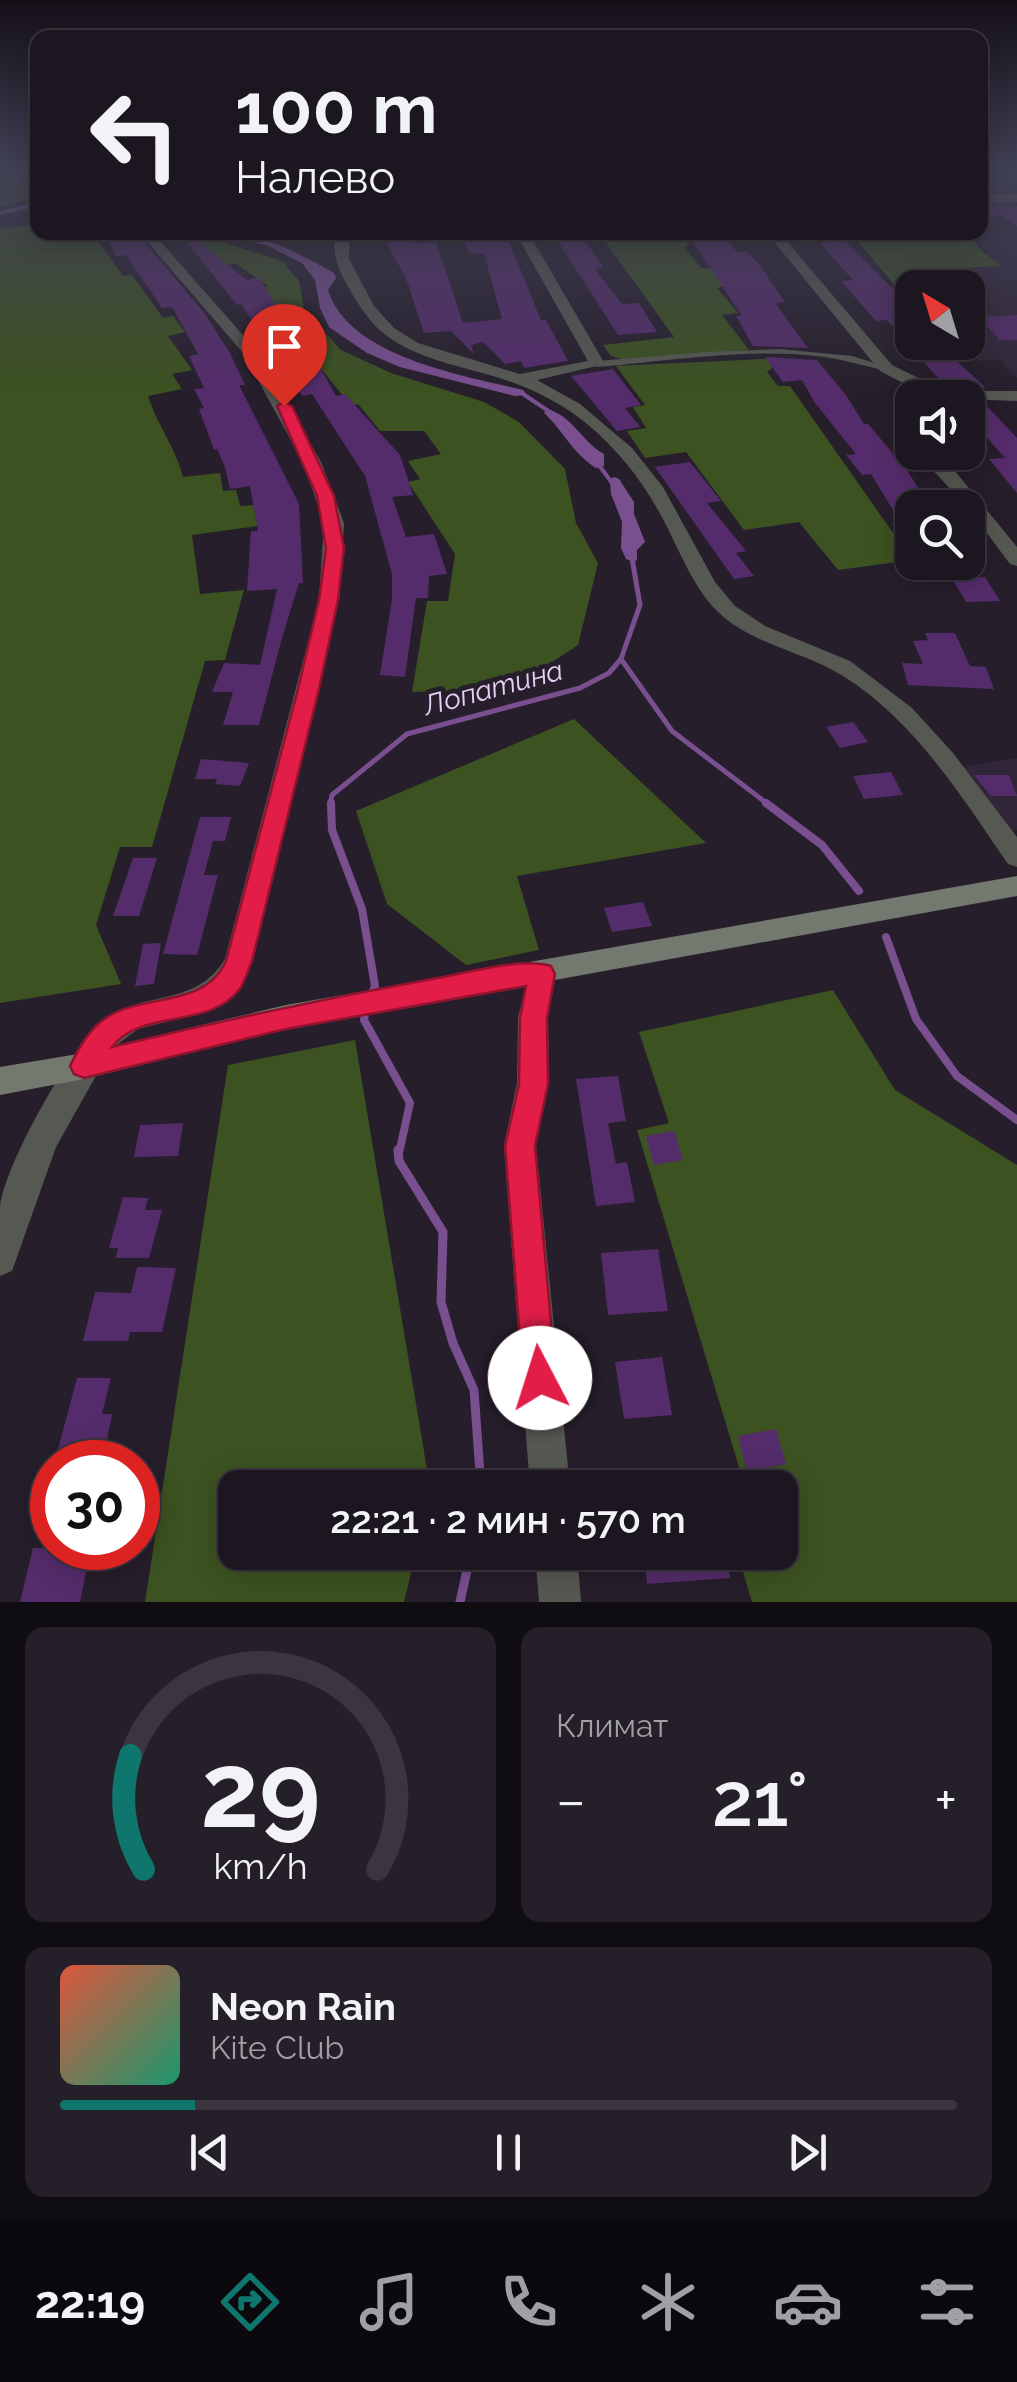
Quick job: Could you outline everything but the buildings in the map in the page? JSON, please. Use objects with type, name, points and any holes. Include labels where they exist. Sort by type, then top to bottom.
[{"type":"main road","points":[[0,1081],[84,1066],[286,1017],[1017,886]]},
{"type":"street","points":[[0,1259],[15,1201],[46,1127],[106,1033],[129,1018],[204,1002],[229,983],[239,961],[329,600],[335,548],[326,496],[284,406],[249,352],[155,245]]},
{"type":"street","points":[[339,245],[340,256],[363,307],[394,338],[439,357],[523,378],[570,403],[627,451],[659,494],[703,580],[730,612],[747,625],[835,662],[878,692],[961,778],[1017,857]]},
{"type":"street","points":[[523,378],[597,364],[528,245]]},
{"type":"street","points":[[783,245],[886,368],[911,380]]},
{"type":"street","points":[[985,396],[1017,396]]},
{"type":"street","points":[[945,470],[1017,560]]},
{"type":"street","points":[[542,974],[533,1018],[534,1084],[520,1146],[548,1470]]},
{"type":"street","points":[[557,1570],[560,1602]]},
{"type":"lane","points":[[597,364],[834,353],[886,368]]},
{"type":"shaded area","points":[[266,245],[292,251],[334,273],[336,278],[328,290],[340,313],[359,332],[383,347],[440,369],[523,390],[527,395],[515,396],[400,367],[367,353],[329,327],[320,308],[315,280],[302,263]]},
{"type":"shaded area","points":[[979,245],[1017,245],[1017,378],[999,360],[980,361],[979,360],[985,360],[985,270],[929,270],[999,266]]},
{"type":"shaded area","points":[[547,409],[564,417],[604,454],[604,466],[596,468],[581,456],[544,413]]},
{"type":"shaded area","points":[[614,477],[634,502],[634,514],[645,542],[633,562],[626,559],[621,548],[622,522],[611,494],[610,479]]},
{"type":"shaded area","points":[[1017,758],[1017,830],[989,835],[943,769]]},
{"type":"green space","points":[[0,245],[101,245],[123,276],[132,275],[163,318],[173,316],[185,332],[168,336],[192,370],[172,374],[182,389],[148,396],[183,477],[220,473],[223,491],[236,490],[240,506],[258,505],[257,526],[192,535],[200,594],[244,590],[225,660],[205,661],[152,847],[120,847],[96,925],[121,984],[0,1003]]},
{"type":"green space","points":[[197,245],[231,245],[282,261],[299,281],[304,309],[341,350],[391,373],[484,402],[519,422],[565,469],[576,523],[598,563],[578,645],[536,671],[500,685],[412,692],[427,601],[448,601],[455,554],[408,482],[420,479],[408,461],[441,454],[424,431],[380,431],[358,404],[351,406],[311,356],[300,327],[293,328],[286,311],[274,312],[240,293],[268,286],[235,263],[224,265]]},
{"type":"green space","points":[[607,245],[689,245],[684,247],[701,268],[710,268],[725,286],[717,288],[738,313],[722,315],[749,350],[625,360],[611,356],[603,345],[674,337]]},
{"type":"green space","points":[[861,245],[977,245],[1001,266],[895,270],[895,286]]},
{"type":"green space","points":[[784,358],[767,372],[778,386],[790,386],[895,536],[895,562],[838,570],[799,522],[744,530],[686,452],[645,458],[627,431],[646,428],[633,407],[645,405],[616,366]]},
{"type":"green space","points":[[574,719],[706,843],[517,876],[539,950],[466,965],[387,904],[356,811]]},
{"type":"green space","points":[[833,990],[895,1090],[1017,1165],[1017,1602],[752,1602],[742,1570],[798,1570],[798,1470],[740,1470],[637,1130],[669,1123],[639,1032]]},
{"type":"green space","points":[[355,1040],[427,1470],[218,1470],[218,1570],[412,1570],[404,1602],[145,1602],[150,1570],[160,1570],[160,1505],[228,1065]]},
{"type":"waterway","name":"Лопатина","points":[[523,394],[550,412]]},
{"type":"waterway","name":"Лопатина","points":[[596,461],[612,483]]},
{"type":"waterway","name":"Лопатина","points":[[621,659],[640,605],[632,558]]},
{"type":"waterway","name":"Лопатина","points":[[330,805],[332,795],[407,734],[580,688],[609,673],[621,659]]},
{"type":"waterway","points":[[621,659],[672,731],[769,805]]},
{"type":"waterway","name":"Лопатина","points":[[331,803],[332,830],[362,909],[375,986],[371,995]]},
{"type":"waterway","points":[[766,803],[822,845],[859,891]]},
{"type":"waterway","points":[[886,937],[916,1019],[957,1076],[1017,1120]]},
{"type":"waterway","name":"Лопатина","points":[[366,1007],[364,1020],[410,1103],[399,1153]]},
{"type":"waterway","name":"Лопатина","points":[[398,1150],[399,1161],[443,1232],[441,1302],[453,1343],[474,1390],[480,1470]]},
{"type":"waterway","name":"Лопатина","points":[[460,1602],[467,1570]]},
{"type":"route","points":[[284,406],[326,496],[334,524],[335,548],[329,600],[239,961],[229,983],[204,1002],[129,1018],[106,1033],[84,1066],[286,1017],[484,980],[542,974],[533,1018],[534,1084],[520,1146],[540,1378]]}]
